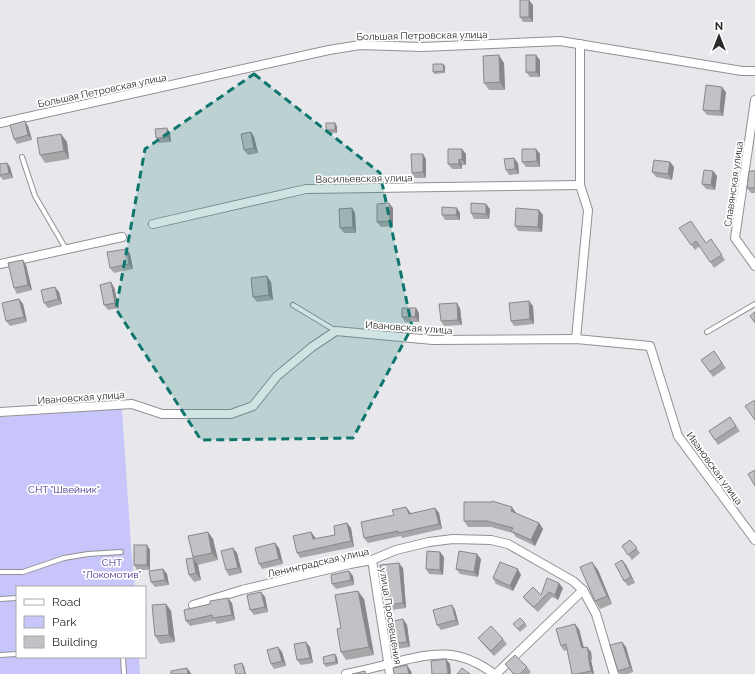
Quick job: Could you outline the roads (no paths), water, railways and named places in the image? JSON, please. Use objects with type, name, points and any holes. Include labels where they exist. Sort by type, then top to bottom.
[{"type":"street","name":"Большая Петровская улица","points":[[0,123],[329,50],[360,45],[422,47],[560,42],[742,71],[755,71]]},
{"type":"street","points":[[576,339],[588,210],[580,185],[580,44]]},
{"type":"street","name":"Славянская улица","points":[[755,100],[735,238],[755,266]]},
{"type":"street","name":"Васильевская улица","points":[[153,224],[306,189],[580,185]]},
{"type":"street","points":[[0,264],[122,237]]},
{"type":"street","name":"Ивановская улица","points":[[0,412],[132,404],[162,414],[231,414],[252,406],[277,376],[336,331],[433,340],[576,339],[650,346],[678,436],[755,540]]},
{"type":"street","name":"Ленинградская улица","points":[[193,605],[242,590],[372,560],[396,550],[429,542],[454,539],[491,540],[508,544],[573,581],[583,590],[596,614],[614,674]]},
{"type":"street","name":"улица Просвещения","points":[[372,560],[390,674]]},
{"type":"street","points":[[346,674],[413,657],[444,653],[466,657],[495,674],[583,590]]},
{"type":"lane","points":[[22,157],[35,196],[66,249]]},
{"type":"lane","points":[[707,332],[755,304]]},
{"type":"lane","points":[[293,305],[336,331]]},
{"type":"lane","points":[[0,572],[23,572],[64,558],[88,554],[121,552]]},
{"type":"lane","points":[[0,598],[16,598]]},
{"type":"lane","points":[[0,655],[16,654]]},
{"type":"lane","points":[[123,658],[124,674]]},
{"type":"park label","name":"СНТ \"Швейник\"","points":[[64,489]]},
{"type":"park label","name":"СНТ \"Локомотив\"","points":[[112,568]]}]
